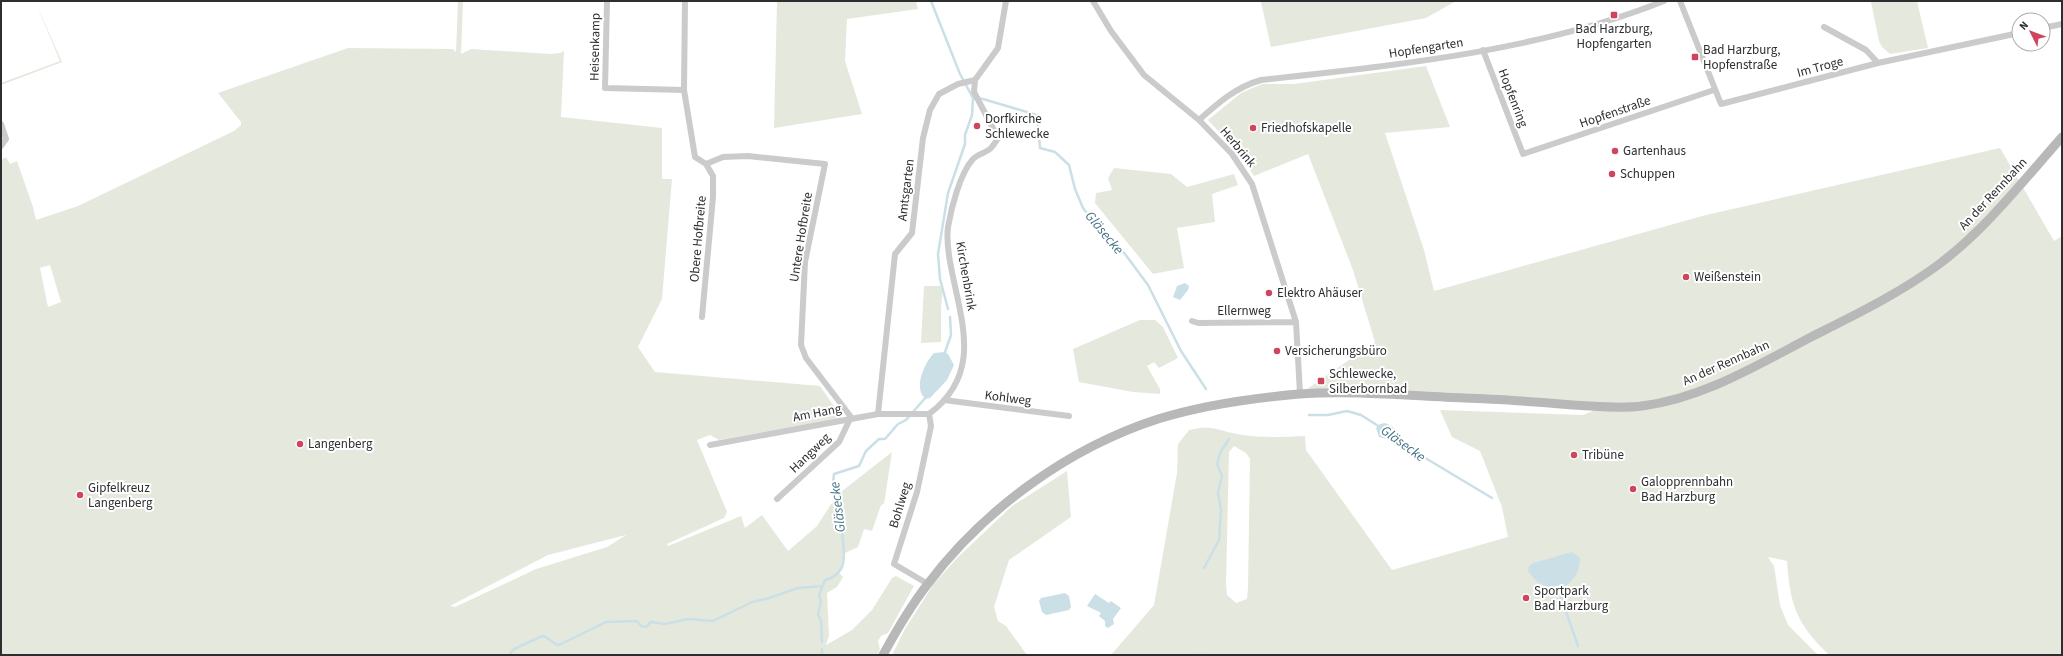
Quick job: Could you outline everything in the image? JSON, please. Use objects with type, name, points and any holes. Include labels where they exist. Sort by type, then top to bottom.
[{"type":"main road","name":"An der Rennbahn","points":[[883,655],[928,584],[975,532],[1005,505],[1064,463],[1130,430],[1184,412],[1260,398],[1300,394],[1480,398],[1603,406],[1642,406],[1684,397],[1728,379],[1843,321],[1938,266],[1970,238],[2000,208],[2062,137]]},
{"type":"street","name":"Heisenkamp","points":[[607,1],[605,88],[684,90]]},
{"type":"street","points":[[686,1],[684,90],[695,157],[706,164]]},
{"type":"street","points":[[975,80],[998,48],[1006,1]]},
{"type":"street","name":"Herbrink","points":[[1093,1],[1111,31],[1144,75],[1199,120],[1232,154],[1252,184],[1296,322],[1300,394]]},
{"type":"street","name":"Hopfengarten","points":[[1199,120],[1228,94],[1261,80],[1422,61],[1483,50],[1616,18],[1664,1]]},
{"type":"street","points":[[1680,1],[1714,90]]},
{"type":"street","points":[[2051,26],[2062,24]]},
{"type":"street","name":"Im Troge","points":[[1824,27],[1866,50],[1878,63]]},
{"type":"street","name":"Im Troge","points":[[1714,90],[1721,104],[1878,63],[2011,35]]},
{"type":"street","name":"Hopfenring","points":[[1483,50],[1522,154]]},
{"type":"street","name":"Amtsgarten","points":[[878,414],[895,254],[912,233],[923,138],[930,110],[939,94],[958,84],[975,80]]},
{"type":"street","name":"Kirchenbrink","points":[[929,414],[944,400],[961,376],[965,358],[962,315],[948,247],[948,228],[963,174],[974,158],[990,149],[998,138],[974,92],[975,80]]},
{"type":"street","name":"Hopfenstraße","points":[[1522,154],[1714,90]]},
{"type":"street","points":[[1,124],[6,139],[1,146]]},
{"type":"street","name":"Untere Hofbreite","points":[[706,164],[722,157],[748,156],[825,164],[805,262],[801,345],[806,358],[851,418]]},
{"type":"street","name":"Obere Hofbreite","points":[[702,317],[713,197],[713,176],[706,164]]},
{"type":"street","name":"Ellernweg","points":[[1192,321],[1198,323],[1296,322]]},
{"type":"street","name":"Kohlweg","points":[[944,400],[1069,416]]},
{"type":"street","name":"Am Hang","points":[[710,445],[878,414],[929,414]]},
{"type":"street","name":"Bohlweg","points":[[928,584],[894,564],[917,492],[931,426],[929,414]]},
{"type":"street","name":"Hangweg","points":[[777,499],[839,442],[851,418]]},
{"type":"shaded area","points":[[35,1],[62,62],[1,85],[1,83],[60,61]]},
{"type":"shaded area","points":[[458,1],[463,1],[461,54],[471,49],[551,54],[564,51],[561,117],[662,128],[662,179],[672,179],[662,299],[638,347],[655,372],[820,386],[842,418],[719,440],[710,435],[697,440],[727,512],[724,518],[667,544],[668,546],[741,516],[745,528],[762,515],[788,551],[817,526],[837,495],[892,452],[884,504],[881,505],[872,531],[864,529],[858,547],[845,553],[839,573],[843,577],[837,587],[827,593],[829,636],[826,645],[852,630],[872,610],[892,578],[896,576],[914,586],[888,633],[881,636],[878,641],[880,649],[877,655],[1,655],[1,160],[6,157],[10,164],[17,161],[36,220],[78,206],[234,131],[241,125],[241,122],[218,93],[348,48],[453,49],[456,52]],"holes":[[[50,265],[61,302],[48,307],[40,268]],[[626,535],[607,547],[536,569],[455,607],[450,606],[548,555]]]},
{"type":"shaded area","points":[[777,1],[916,1],[918,9],[847,19],[845,61],[862,114],[774,128]]},
{"type":"shaded area","points":[[1456,1],[1426,18],[1271,47],[1261,2]]},
{"type":"shaded area","points":[[1917,1],[1928,48],[1890,54],[1882,47],[1879,41],[1871,2]]},
{"type":"shaded area","points":[[1426,66],[1450,127],[1385,133],[1424,250],[1434,291],[1706,215],[2000,148],[2054,241],[2062,236],[2062,655],[1829,655],[1809,634],[1797,613],[1790,590],[1787,561],[1768,557],[1774,566],[1780,605],[1788,625],[1818,655],[1111,655],[1154,605],[1177,473],[1178,444],[1189,430],[1211,428],[1251,436],[1305,436],[1306,450],[1392,570],[1508,537],[1502,507],[1480,451],[1452,437],[1440,410],[1583,415],[1602,407],[1300,394],[1375,342],[1353,270],[1308,154],[1254,176],[1242,157],[1208,120],[1241,93],[1262,84],[1294,84]],"holes":[[[1234,446],[1246,453],[1250,459],[1248,588],[1247,599],[1236,603],[1227,595],[1226,584],[1229,452]]]},
{"type":"shaded area","points":[[1114,168],[1171,174],[1187,187],[1234,174],[1238,185],[1212,194],[1215,222],[1177,228],[1184,268],[1153,274],[1095,203],[1096,193],[1112,190],[1108,178]]},
{"type":"shaded area","points":[[1185,283],[1189,286],[1188,290],[1180,300],[1173,297],[1177,286]]},
{"type":"shaded area","points":[[924,286],[943,286],[941,308],[941,342],[921,343]]},
{"type":"shaded area","points":[[1140,320],[1155,320],[1163,327],[1178,358],[1159,368],[1154,362],[1147,366],[1160,389],[1160,394],[1133,392],[1079,382],[1073,349]]},
{"type":"shaded area","points":[[945,352],[948,354],[954,365],[947,380],[930,398],[926,399],[922,395],[920,389],[921,376],[930,357],[934,353]]},
{"type":"shaded area","points":[[1385,423],[1393,427],[1395,438],[1391,440],[1379,437],[1376,428],[1380,424]]},
{"type":"shaded area","points":[[1067,471],[1071,517],[1009,560],[994,607],[998,621],[1006,626],[1027,655],[892,655],[905,629],[933,585],[956,559],[1012,506]]},
{"type":"shaded area","points":[[1572,552],[1580,558],[1580,564],[1576,574],[1566,586],[1556,592],[1536,581],[1528,571],[1529,566],[1533,563]]},
{"type":"shaded area","points":[[1065,593],[1069,596],[1071,607],[1069,610],[1046,615],[1042,612],[1039,601],[1041,598]]},
{"type":"shaded area","points":[[1095,594],[1109,603],[1111,601],[1121,608],[1113,619],[1114,624],[1108,628],[1105,626],[1105,621],[1099,616],[1101,613],[1087,606]]},
{"type":"waterway","name":"Gläsecke","points":[[931,1],[960,74],[973,98],[972,115],[965,135],[965,144],[948,193],[938,254],[940,279],[948,309]]},
{"type":"waterway","name":"Gläsecke","points":[[973,98],[983,99],[1037,115],[1040,148],[1055,152],[1069,165],[1075,189],[1083,208],[1100,230],[1125,254],[1148,285],[1181,351],[1206,389]]},
{"type":"waterway","name":"Gläsecke","points":[[944,355],[951,335],[950,317]]},
{"type":"waterway","name":"Gläsecke","points":[[822,642],[821,621],[818,614],[821,602],[819,595],[825,580],[835,576],[840,570],[844,555],[842,519],[837,509],[834,497],[834,474],[859,466],[866,451],[879,439],[885,439],[898,424],[906,420],[926,397]]},
{"type":"waterway","name":"Gläsecke","points":[[1309,415],[1328,415],[1347,411],[1361,415],[1380,427]]},
{"type":"waterway","name":"Gläsecke","points":[[1393,437],[1410,447],[1414,454],[1422,456],[1492,498]]},
{"type":"waterway","points":[[1204,568],[1219,540],[1221,510],[1218,493],[1222,476],[1217,464],[1221,451],[1229,439]]},
{"type":"waterway","points":[[509,655],[514,649],[540,637],[544,636],[557,645],[606,622],[637,621],[641,626],[646,627],[651,622],[665,624],[688,619],[713,621],[752,602],[798,588],[822,586]]},
{"type":"waterway","name":"Gläsecke","points":[[1558,588],[1578,646]]},
{"type":"waterway","name":"Gläsecke","points":[[822,649],[822,655]]},
{"type":"place","name":"Bad Harzburg, Hopfengarten","points":[[1614,15]]},
{"type":"place","name":"Bad Harzburg, Hopfenstraße","points":[[1695,57]]},
{"type":"place","name":"Dorfkirche Schlewecke","points":[[977,126]]},
{"type":"place","name":"Friedhofskapelle","points":[[1253,128]]},
{"type":"place","name":"Gartenhaus","points":[[1615,151]]},
{"type":"place","name":"Schuppen","points":[[1612,174]]},
{"type":"place","name":"Weißenstein","points":[[1686,277]]},
{"type":"place","name":"Elektro Ahäuser","points":[[1269,293]]},
{"type":"place","name":"Versicherungsbüro","points":[[1277,351]]},
{"type":"place","name":"Schlewecke, Silberbornbad","points":[[1321,381]]},
{"type":"place","name":"Langenberg","points":[[300,444]]},
{"type":"place","name":"Tribüne","points":[[1574,455]]},
{"type":"place","name":"Galopprennbahn Bad Harzburg","points":[[1633,489]]},
{"type":"place","name":"Gipfelkreuz Langenberg","points":[[80,495]]},
{"type":"place","name":"Sportpark Bad Harzburg","points":[[1526,598]]}]
